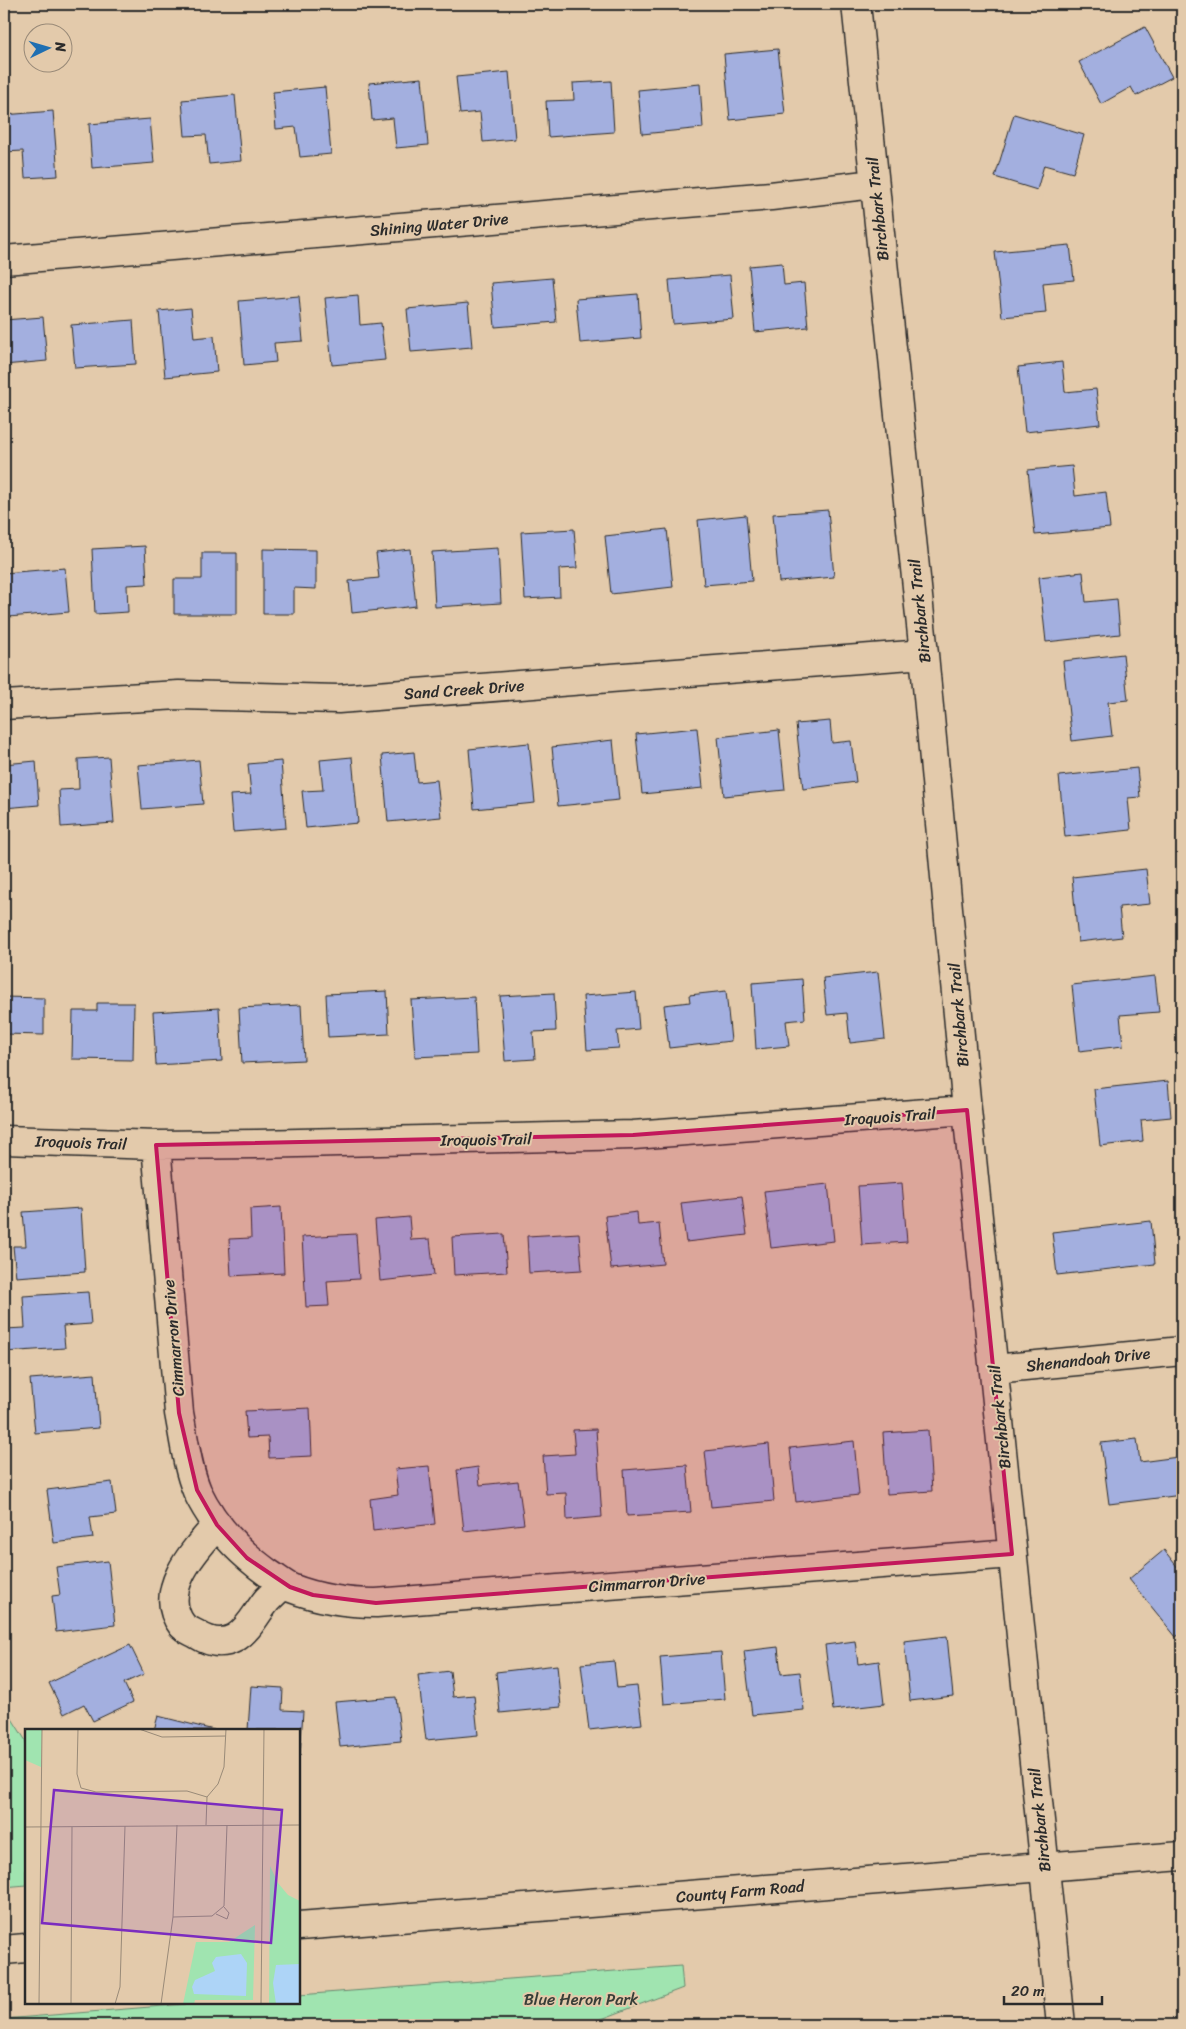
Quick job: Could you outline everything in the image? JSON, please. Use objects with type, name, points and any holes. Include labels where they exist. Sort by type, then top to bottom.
[{"type":"street","name":"Birchbark Trail","points":[[856,4],[924,654],[967,1110],[1061,2025]]},
{"type":"street","name":"Shining Water Drive","points":[[4,260],[771,196],[874,184]]},
{"type":"street","name":"Sand Creek Drive","points":[[4,705],[180,695],[338,699],[924,654]]},
{"type":"street","name":"Iroquois Trail","points":[[4,1140],[156,1145],[633,1135],[967,1110]]},
{"type":"street","name":"Cimmarron Drive","points":[[156,1145],[179,1413],[185,1449],[197,1490],[217,1525],[247,1558],[284,1584],[313,1595],[358,1603],[376,1603],[1012,1554]]},
{"type":"street","name":"Shenandoah Drive","points":[[994,1369],[1182,1351]]},
{"type":"street","points":[[217,1525],[194,1552],[180,1574],[172,1602],[182,1626],[209,1641],[223,1642],[235,1638],[284,1584]]},
{"type":"street","name":"County Farm Road","points":[[300,1926],[1182,1856]]},
{"type":"street","points":[[4,1950],[25,1948]]},
{"type":"highlighted area","points":[[967,1110],[1012,1554],[376,1603],[313,1595],[290,1587],[247,1558],[217,1525],[197,1490],[179,1413],[156,1145],[633,1135]]},
{"type":"green space","points":[[4,1706],[25,1739],[25,1885],[4,1887]]},
{"type":"green space","name":"Blue Heron Park","points":[[681,1966],[683,1988],[586,2025],[4,2025],[4,2019],[187,2004],[300,2004],[300,1995]]},
{"type":"building","points":[[1145,27],[1172,77],[1136,96],[1131,87],[1101,104],[1079,62]]},
{"type":"building","points":[[778,49],[785,114],[730,120],[724,54]]},
{"type":"building","points":[[509,72],[515,139],[483,142],[480,112],[460,114],[456,77]]},
{"type":"building","points":[[422,78],[428,145],[396,148],[393,118],[372,120],[369,83]]},
{"type":"building","points":[[611,81],[614,132],[548,137],[546,101],[574,100],[573,83]]},
{"type":"building","points":[[700,84],[703,128],[642,134],[638,90]]},
{"type":"building","points":[[325,87],[331,154],[300,157],[296,127],[276,129],[273,92]]},
{"type":"building","points":[[235,95],[241,161],[209,164],[206,135],[185,136],[182,100]]},
{"type":"building","points":[[53,111],[58,176],[25,178],[23,151],[4,152],[4,115]]},
{"type":"building","points":[[1014,114],[1084,135],[1073,173],[1044,165],[1037,190],[995,177]]},
{"type":"building","points":[[150,119],[154,163],[92,168],[89,124]]},
{"type":"building","points":[[1070,245],[1074,280],[1043,283],[1046,313],[1002,317],[995,252]]},
{"type":"building","points":[[782,263],[784,285],[804,283],[808,327],[755,332],[749,266]]},
{"type":"building","points":[[730,275],[734,319],[673,324],[669,280]]},
{"type":"building","points":[[552,278],[556,322],[495,327],[491,283]]},
{"type":"building","points":[[638,294],[641,338],[580,343],[576,299]]},
{"type":"building","points":[[358,295],[360,325],[381,323],[385,360],[332,365],[325,298]]},
{"type":"building","points":[[299,296],[303,341],[274,343],[276,362],[244,365],[239,301]]},
{"type":"building","points":[[468,303],[472,347],[411,352],[407,309]]},
{"type":"building","points":[[191,308],[194,338],[214,336],[217,372],[165,377],[159,311]]},
{"type":"building","points":[[43,317],[47,361],[4,365],[4,320]]},
{"type":"building","points":[[133,320],[136,364],[75,368],[71,325]]},
{"type":"building","points":[[1062,362],[1065,392],[1096,389],[1100,424],[1025,432],[1018,367]]},
{"type":"building","points":[[1072,466],[1075,496],[1106,492],[1110,528],[1035,535],[1028,470]]},
{"type":"building","points":[[828,510],[834,577],[779,582],[773,514]]},
{"type":"building","points":[[746,515],[752,581],[704,585],[698,520]]},
{"type":"building","points":[[574,529],[577,568],[559,569],[560,597],[525,599],[521,532]]},
{"type":"building","points":[[667,529],[673,587],[611,594],[605,536]]},
{"type":"building","points":[[145,546],[147,584],[127,585],[128,612],[95,614],[92,549]]},
{"type":"building","points":[[498,548],[501,603],[435,607],[432,552]]},
{"type":"building","points":[[263,549],[316,550],[316,589],[294,588],[294,614],[263,614]]},
{"type":"building","points":[[410,549],[416,606],[352,613],[349,581],[379,578],[376,553]]},
{"type":"building","points":[[202,553],[237,553],[237,614],[174,614],[174,579],[202,579]]},
{"type":"building","points":[[65,568],[69,612],[8,617],[4,573]]},
{"type":"building","points":[[1083,572],[1086,602],[1117,599],[1120,634],[1046,642],[1039,577]]},
{"type":"building","points":[[1123,654],[1128,700],[1108,702],[1112,736],[1072,741],[1063,661]]},
{"type":"building","points":[[830,721],[832,743],[851,741],[856,782],[803,789],[796,724]]},
{"type":"building","points":[[697,728],[703,788],[642,794],[636,734]]},
{"type":"building","points":[[779,730],[785,790],[724,796],[718,737]]},
{"type":"building","points":[[613,740],[619,800],[558,806],[552,747]]},
{"type":"building","points":[[529,743],[535,803],[474,809],[469,749]]},
{"type":"building","points":[[414,752],[417,782],[437,780],[441,817],[388,822],[382,755]]},
{"type":"building","points":[[109,757],[114,823],[61,827],[59,790],[79,789],[78,759]]},
{"type":"building","points":[[352,757],[358,823],[306,828],[302,791],[323,790],[320,760]]},
{"type":"building","points":[[199,760],[203,804],[142,809],[138,765]]},
{"type":"building","points":[[36,761],[39,805],[4,808],[4,764]]},
{"type":"building","points":[[281,761],[286,828],[233,832],[230,795],[251,794],[248,764]]},
{"type":"building","points":[[1137,768],[1140,797],[1128,798],[1131,830],[1065,837],[1059,776]]},
{"type":"building","points":[[1146,869],[1150,904],[1119,907],[1122,937],[1078,942],[1072,877]]},
{"type":"building","points":[[878,972],[885,1039],[850,1043],[847,1013],[827,1015],[823,978]]},
{"type":"building","points":[[1155,976],[1159,1012],[1120,1015],[1123,1046],[1079,1051],[1072,985]]},
{"type":"building","points":[[802,979],[805,1019],[786,1021],[789,1046],[756,1049],[752,983]]},
{"type":"building","points":[[387,991],[389,1034],[328,1037],[326,994]]},
{"type":"building","points":[[726,991],[731,1041],[669,1048],[664,1005],[690,1002],[689,995]]},
{"type":"building","points":[[636,992],[639,1029],[617,1031],[619,1048],[587,1050],[583,996]]},
{"type":"building","points":[[554,993],[556,1031],[533,1032],[535,1059],[505,1061],[500,996]]},
{"type":"building","points":[[4,997],[44,998],[44,1035],[4,1034]]},
{"type":"building","points":[[474,997],[477,1054],[415,1057],[411,1000]]},
{"type":"building","points":[[97,1003],[134,1003],[133,1060],[72,1059],[73,1011],[97,1011]]},
{"type":"building","points":[[301,1005],[304,1060],[242,1063],[239,1008]]},
{"type":"building","points":[[219,1008],[222,1061],[156,1065],[153,1012]]},
{"type":"building","points":[[1168,1081],[1171,1117],[1141,1120],[1143,1141],[1100,1146],[1094,1089]]},
{"type":"building","points":[[902,1183],[907,1242],[862,1245],[858,1186]]},
{"type":"building","points":[[828,1184],[834,1241],[771,1248],[764,1191]]},
{"type":"building","points":[[742,1196],[747,1235],[686,1242],[681,1203]]},
{"type":"building","points":[[281,1207],[284,1273],[231,1276],[229,1239],[251,1238],[250,1209]]},
{"type":"building","points":[[81,1208],[85,1272],[16,1277],[13,1246],[26,1246],[23,1212]]},
{"type":"building","points":[[637,1212],[638,1225],[659,1223],[663,1264],[611,1269],[605,1216]]},
{"type":"building","points":[[409,1217],[411,1240],[430,1239],[434,1275],[380,1281],[375,1220]]},
{"type":"building","points":[[1151,1221],[1155,1264],[1057,1275],[1052,1232]]},
{"type":"building","points":[[579,1233],[582,1270],[529,1273],[527,1236]]},
{"type":"building","points":[[356,1234],[359,1279],[327,1281],[329,1306],[306,1307],[302,1237]]},
{"type":"building","points":[[504,1234],[507,1272],[454,1275],[452,1237]]},
{"type":"building","points":[[88,1292],[91,1324],[63,1326],[65,1348],[4,1352],[4,1329],[25,1328],[23,1296]]},
{"type":"building","points":[[95,1374],[99,1428],[35,1433],[30,1379]]},
{"type":"building","points":[[310,1408],[312,1456],[269,1458],[268,1437],[247,1438],[245,1411]]},
{"type":"building","points":[[596,1429],[602,1517],[567,1520],[566,1493],[546,1494],[543,1456],[575,1454],[573,1430]]},
{"type":"building","points":[[928,1430],[932,1491],[887,1494],[883,1433]]},
{"type":"building","points":[[1137,1439],[1140,1462],[1178,1457],[1182,1495],[1109,1504],[1101,1443]]},
{"type":"building","points":[[854,1441],[859,1495],[796,1502],[790,1448]]},
{"type":"building","points":[[769,1444],[774,1501],[711,1507],[705,1451]]},
{"type":"building","points":[[687,1465],[691,1512],[627,1516],[624,1470]]},
{"type":"building","points":[[429,1466],[435,1524],[373,1531],[370,1499],[398,1495],[395,1469]]},
{"type":"building","points":[[478,1467],[480,1485],[518,1481],[524,1524],[464,1531],[457,1470]]},
{"type":"building","points":[[112,1482],[116,1514],[90,1517],[93,1538],[54,1543],[47,1490]]},
{"type":"building","points":[[1164,1550],[1182,1573],[1182,1632],[1176,1637],[1129,1579]]},
{"type":"building","points":[[108,1561],[115,1625],[56,1632],[52,1596],[60,1595],[56,1567]]},
{"type":"building","points":[[947,1636],[953,1696],[910,1701],[904,1641]]},
{"type":"building","points":[[855,1641],[858,1664],[879,1661],[884,1704],[833,1710],[825,1645]]},
{"type":"building","points":[[130,1645],[144,1674],[124,1683],[133,1702],[93,1721],[84,1704],[64,1714],[49,1683]]},
{"type":"building","points":[[778,1647],[781,1674],[800,1672],[804,1710],[752,1715],[744,1651]]},
{"type":"building","points":[[721,1652],[725,1699],[664,1704],[660,1657]]},
{"type":"building","points":[[614,1661],[617,1688],[637,1686],[642,1724],[589,1730],[581,1664]]},
{"type":"building","points":[[557,1665],[561,1707],[500,1713],[496,1672]]},
{"type":"building","points":[[450,1671],[453,1697],[474,1695],[478,1735],[426,1740],[418,1675]]},
{"type":"building","points":[[251,1686],[283,1688],[282,1710],[303,1711],[300,1756],[300,1729],[248,1729]]},
{"type":"building","points":[[396,1697],[401,1741],[340,1747],[335,1702]]},
{"type":"building","points":[[158,1716],[210,1729],[154,1729]]}]
